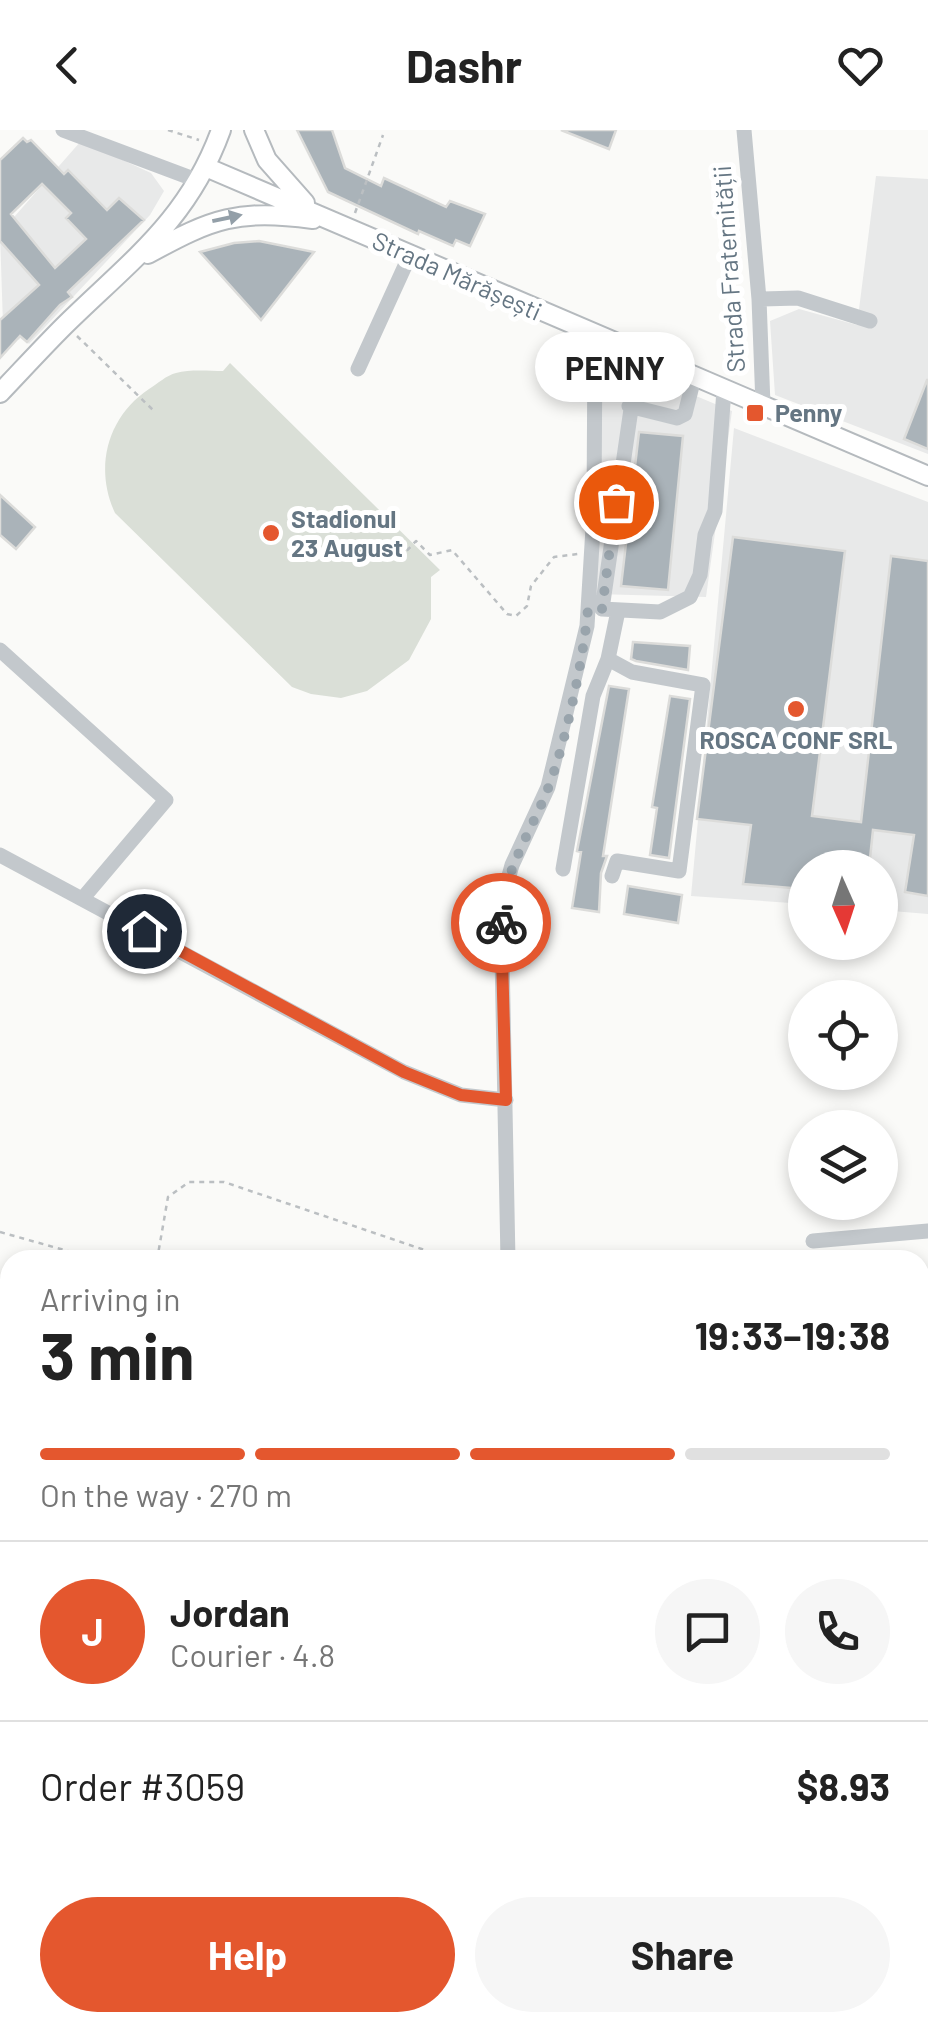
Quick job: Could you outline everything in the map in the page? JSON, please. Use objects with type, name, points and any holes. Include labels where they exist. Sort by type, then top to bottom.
[{"type":"main road","points":[[254,130],[267,160],[296,197],[342,226]]},
{"type":"main road","points":[[0,393],[66,324],[139,259],[204,174],[218,138]]},
{"type":"main road","name":"Strada Mărășești","points":[[204,174],[342,226],[928,476]]},
{"type":"main road","points":[[139,259],[204,224],[236,215],[283,215],[342,226]]},
{"type":"street","points":[[64,130],[204,174]]},
{"type":"street","name":"Strada Fraternității","points":[[744,130],[759,299],[763,405]]},
{"type":"street","points":[[358,369],[410,255]]},
{"type":"street","points":[[759,299],[798,298],[870,321]]},
{"type":"street","points":[[562,868],[593,696],[608,659],[603,610],[590,552],[594,512],[595,336]]},
{"type":"street","points":[[508,1250],[502,905],[512,866],[548,787],[576,680],[603,610],[639,354]]},
{"type":"street","points":[[630,406],[677,418],[685,414],[694,378]]},
{"type":"street","points":[[603,610],[660,612],[690,596],[700,576],[705,535],[715,511],[724,390]]},
{"type":"street","points":[[0,650],[166,800],[83,898]]},
{"type":"street","points":[[608,659],[632,672],[703,684],[679,872],[616,861],[612,876]]},
{"type":"street","points":[[0,856],[404,1072],[461,1095],[506,1100]]},
{"type":"street","points":[[814,1240],[928,1231]]},
{"type":"path","points":[[168,130],[218,138]]},
{"type":"path","points":[[342,226],[384,135]]},
{"type":"path","points":[[66,324],[153,410]]},
{"type":"path","points":[[400,558],[416,541],[430,555],[452,550],[507,614],[516,616],[554,557],[590,552]]},
{"type":"path","points":[[159,1250],[168,1198],[189,1182],[224,1182],[425,1250]]},
{"type":"path","points":[[0,1232],[64,1250]]},
{"type":"shaded area","points":[[81,141],[151,173],[164,191],[150,215],[29,344],[3,325],[0,233]]},
{"type":"shaded area","points":[[876,176],[928,179],[928,454],[775,395],[770,321],[799,309],[857,325]]},
{"type":"shaded area","points":[[600,356],[732,411],[706,597],[595,594]]},
{"type":"shaded area","points":[[230,363],[440,570],[431,577],[431,619],[409,660],[367,691],[341,698],[292,687],[115,513],[105,461],[114,429],[123,414],[169,376],[187,371],[223,371]]},
{"type":"shaded area","points":[[734,428],[928,502],[928,914],[898,912],[898,850],[788,850],[788,903],[691,896]]},
{"type":"building","points":[[297,130],[332,130],[345,168],[381,186],[384,178],[446,207],[450,201],[485,214],[470,246],[456,240],[453,246],[419,231],[418,234],[328,192]]},
{"type":"building","points":[[561,130],[616,130],[609,149]]},
{"type":"building","points":[[23,138],[31,140],[64,174],[68,170],[107,210],[119,198],[144,220],[68,292],[72,297],[27,342],[20,336],[0,358],[0,320],[39,285],[0,241],[0,160]],"holes":[[[42,184],[71,213],[66,218],[86,239],[55,268],[11,214]]]},
{"type":"building","points":[[259,241],[314,252],[261,320],[200,252]]},
{"type":"building","points":[[928,380],[928,449],[904,439]]},
{"type":"building","points":[[639,432],[683,436],[668,590],[621,586]]},
{"type":"building","points":[[0,495],[35,527],[16,549],[0,535]]},
{"type":"building","points":[[733,537],[845,551],[812,816],[861,822],[891,556],[928,561],[928,896],[905,892],[914,835],[873,830],[871,850],[788,850],[788,888],[743,884],[751,825],[697,819]]},
{"type":"building","points":[[633,642],[690,646],[688,670],[631,659]]},
{"type":"building","points":[[609,686],[629,689],[603,856],[607,856],[601,873],[599,912],[572,908],[581,852],[577,851]]},
{"type":"building","points":[[670,696],[690,699],[669,858],[650,855],[657,808],[652,807]]},
{"type":"building","points":[[628,886],[682,895],[678,923],[624,914]]},
{"type":"way so far","points":[[501,923],[512,866],[548,787],[576,680],[588,609],[602,609],[616,502]]},
{"type":"place","name":"Penny","points":[[755,413]]},
{"type":"place","name":"PENNY","points":[[616,502]]},
{"type":"place","name":"Stadionul 23 August","points":[[271,533]]},
{"type":"place","name":"ROSCA CONF SRL","points":[[796,709]]},
{"type":"route","points":[[144,931],[404,1072],[461,1095],[506,1100],[501,923]]}]
